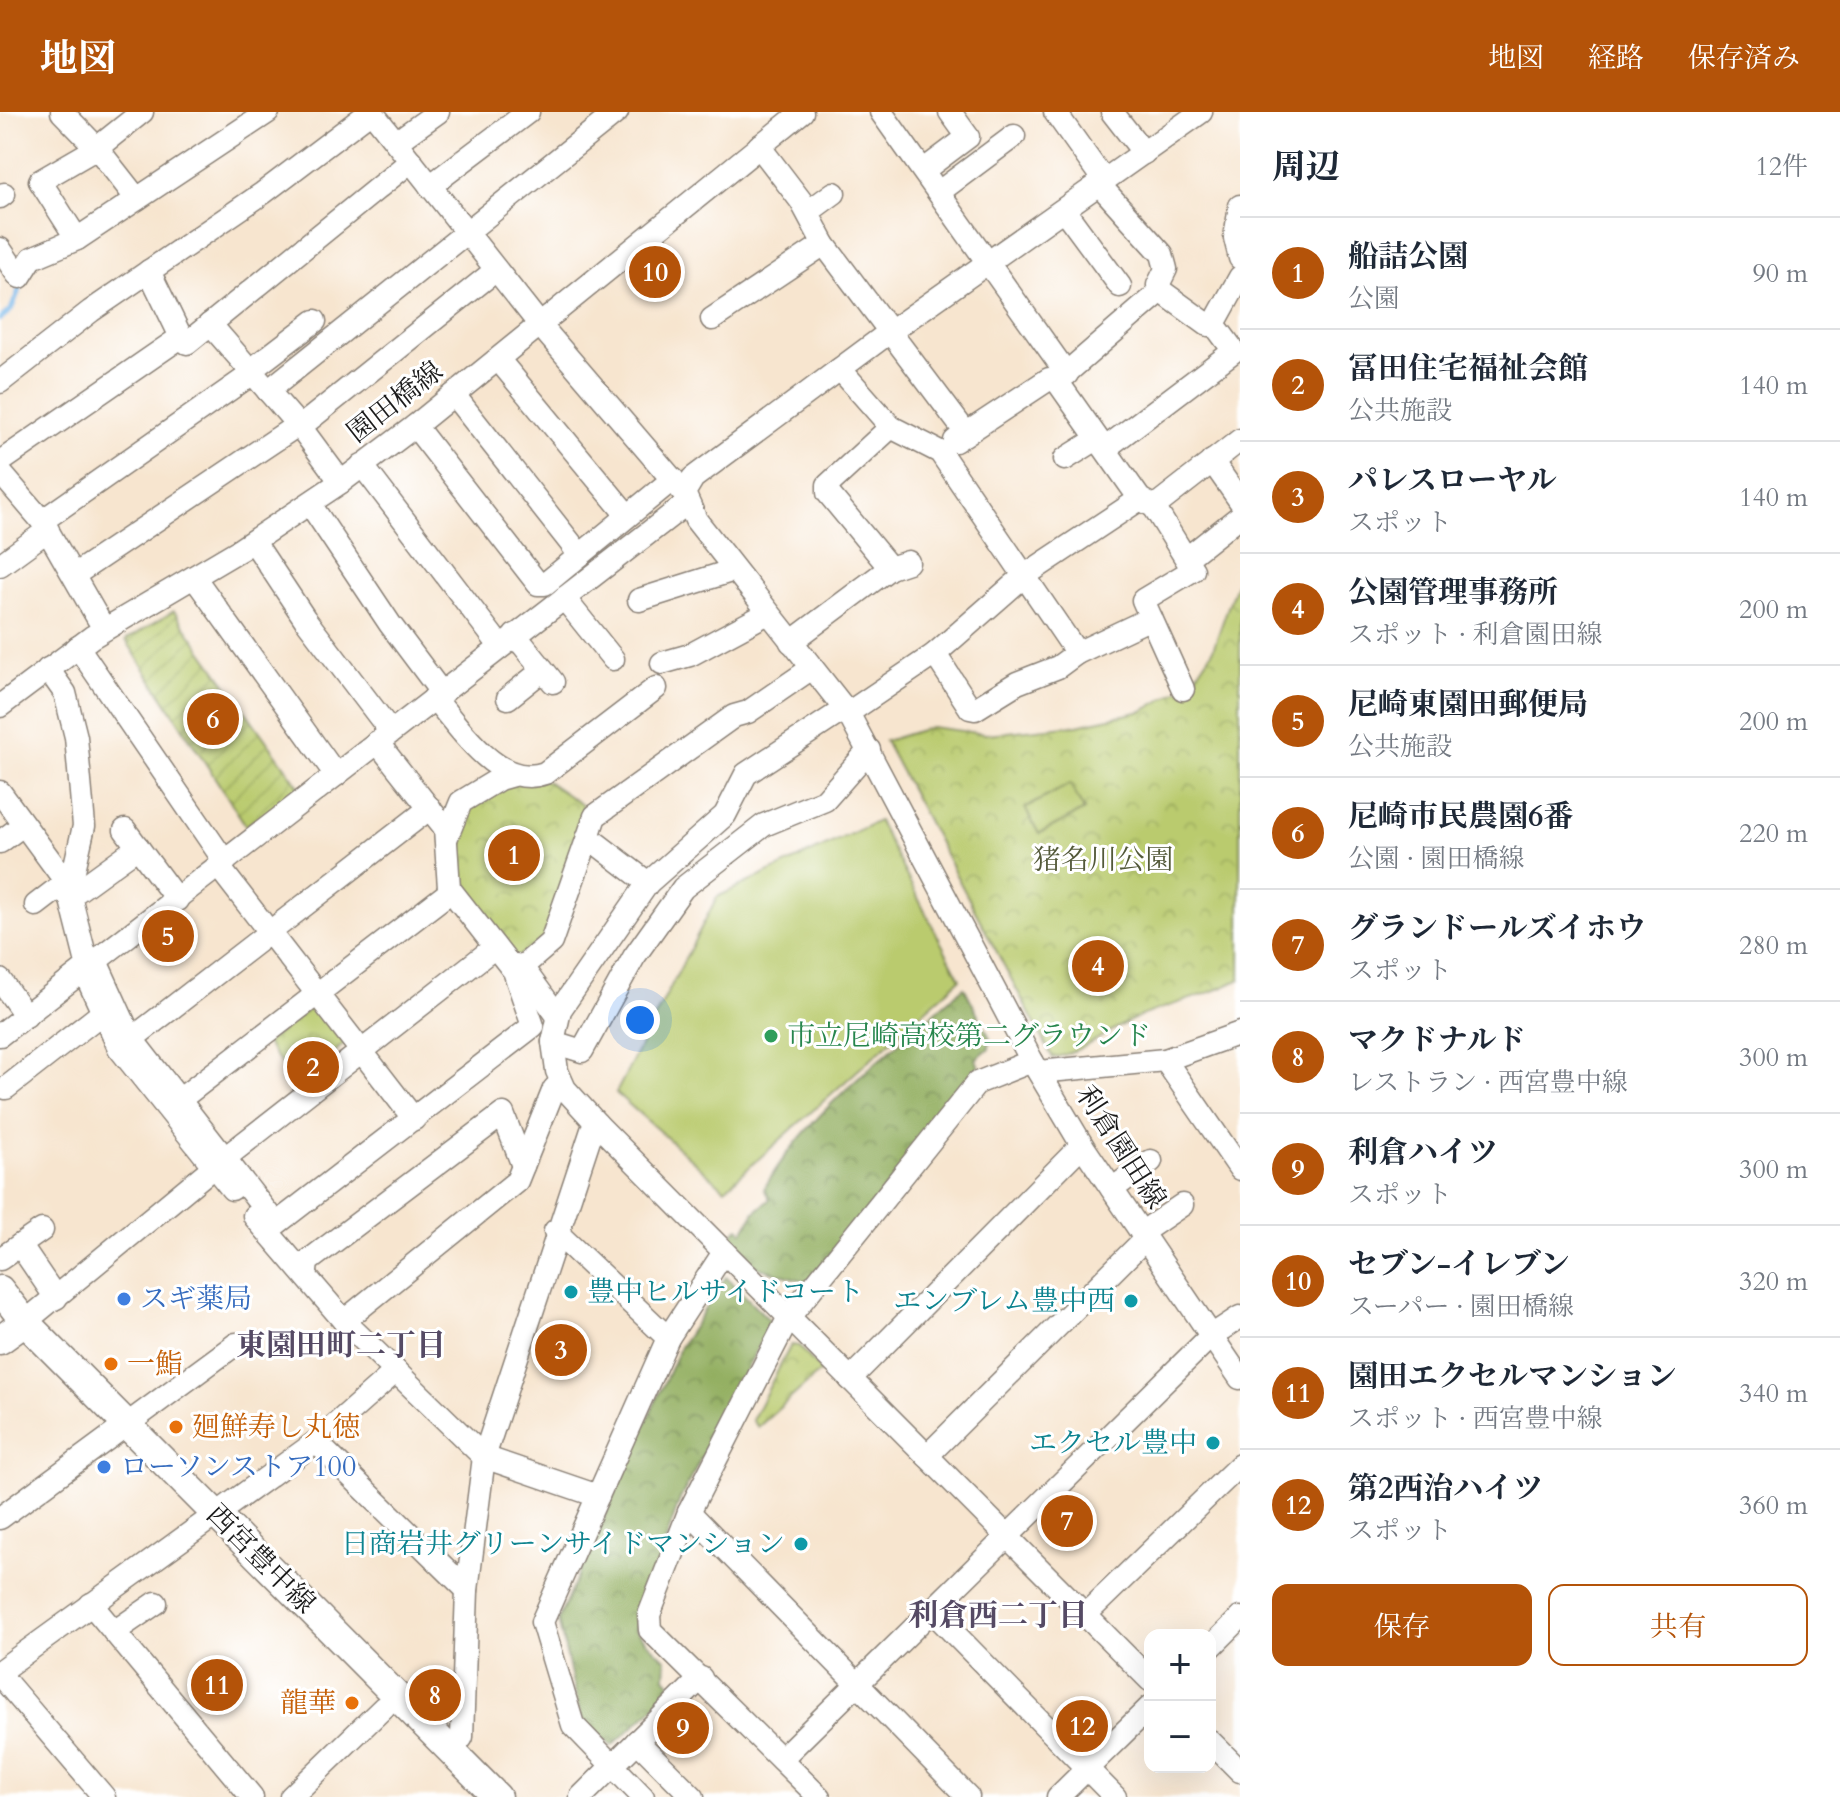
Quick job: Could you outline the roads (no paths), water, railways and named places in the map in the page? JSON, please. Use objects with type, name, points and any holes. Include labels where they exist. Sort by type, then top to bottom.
[{"type":"main road","name":"西宮豊中線","points":[[0,1290],[9,1328],[121,1430],[497,1797]]},
{"type":"main road","name":"西宮豊中線","points":[[209,1519],[472,1797]]},
{"type":"street","points":[[77,239],[40,181],[97,148],[142,112]]},
{"type":"street","points":[[0,249],[18,275],[32,258],[77,239],[268,112]]},
{"type":"street","points":[[0,382],[371,112]]},
{"type":"street","name":"利倉園田線","points":[[371,112],[540,325],[681,492],[734,570],[846,711],[1036,1066],[1082,1145],[1240,1378]]},
{"type":"street","points":[[396,142],[438,112]]},
{"type":"street","points":[[430,186],[528,112]]},
{"type":"street","points":[[268,391],[617,112]]},
{"type":"street","name":"園田橋線","points":[[0,706],[104,629],[254,542],[341,482],[454,395],[802,112]]},
{"type":"street","points":[[881,112],[989,262],[1102,443],[1187,558],[1193,570],[1143,600],[1183,689]]},
{"type":"street","points":[[924,170],[968,137],[950,112]]},
{"type":"street","points":[[1055,112],[1106,192],[1162,254],[1166,269],[1158,285],[1161,291],[1208,325],[1214,324]]},
{"type":"street","points":[[1112,112],[1144,153]]},
{"type":"street","points":[[0,1035],[564,598],[693,478],[891,331],[1144,153],[1176,119],[1201,112]]},
{"type":"street","points":[[72,115],[137,199]]},
{"type":"street","points":[[939,192],[1014,136]]},
{"type":"street","points":[[759,146],[808,212],[824,244],[966,433]]},
{"type":"street","points":[[149,271],[181,337],[187,343],[411,161]]},
{"type":"street","points":[[808,212],[834,193]]},
{"type":"street","points":[[1240,206],[1235,238],[1240,258]]},
{"type":"street","points":[[1064,210],[1120,286]]},
{"type":"street","points":[[712,319],[824,244]]},
{"type":"street","points":[[74,575],[298,427],[496,270]]},
{"type":"street","points":[[1214,324],[1240,277]]},
{"type":"street","points":[[940,452],[1049,379],[1062,377],[1161,291]]},
{"type":"street","points":[[0,565],[45,526],[252,372],[315,321]]},
{"type":"street","points":[[210,324],[341,482]]},
{"type":"street","points":[[1065,459],[1102,443],[1237,353],[1214,324]]},
{"type":"street","points":[[0,462],[181,337]]},
{"type":"street","points":[[498,359],[627,515]]},
{"type":"street","points":[[840,369],[891,427],[940,452],[997,531],[1077,653]]},
{"type":"street","points":[[454,395],[580,555]]},
{"type":"street","points":[[415,426],[534,583],[545,584],[627,515],[681,492]]},
{"type":"street","points":[[791,642],[899,565],[828,493],[828,485],[891,427]]},
{"type":"street","points":[[1144,1674],[597,1124],[561,1082],[553,1042],[557,1015],[648,883],[725,815],[746,774],[935,654],[1024,576],[1147,503],[1240,440]]},
{"type":"street","points":[[1212,461],[1240,501]]},
{"type":"street","points":[[362,465],[508,640],[548,676],[508,698]]},
{"type":"street","points":[[0,472],[45,526],[104,629]]},
{"type":"street","points":[[310,504],[438,695],[474,742],[513,775]]},
{"type":"street","points":[[1187,558],[1240,516]]},
{"type":"street","points":[[254,542],[445,828],[451,891],[557,1015]]},
{"type":"street","points":[[639,600],[734,570]]},
{"type":"street","points":[[194,577],[336,775]]},
{"type":"street","points":[[564,598],[613,659]]},
{"type":"street","points":[[662,663],[690,655],[768,613]]},
{"type":"street","points":[[935,654],[970,708],[975,709],[1017,683],[1058,667],[1077,653],[1151,618]]},
{"type":"street","points":[[78,647],[268,933],[414,1119]]},
{"type":"street","points":[[9,1328],[56,1298],[218,1163],[361,1052],[508,959],[551,942],[595,816],[734,716],[748,712],[812,668]]},
{"type":"street","points":[[48,669],[58,680],[69,704],[84,808],[81,841],[68,889]]},
{"type":"street","points":[[446,839],[461,802],[499,779],[513,775],[533,778],[545,773],[656,688]]},
{"type":"street","points":[[553,1042],[582,1051],[634,957],[683,888],[764,825],[825,800],[869,750]]},
{"type":"street","points":[[0,792],[68,889],[102,1013],[272,1228],[298,1271],[306,1272]]},
{"type":"street","points":[[125,1043],[430,808]]},
{"type":"street","points":[[0,842],[23,825]]},
{"type":"street","points":[[588,837],[648,883]]},
{"type":"street","points":[[36,905],[68,889],[131,839],[177,900]]},
{"type":"street","points":[[172,1105],[451,891]]},
{"type":"street","points":[[272,1228],[533,1026],[508,959]]},
{"type":"street","points":[[89,966],[125,1043]]},
{"type":"street","points":[[0,980],[26,1016]]},
{"type":"street","points":[[6,1088],[102,1013]]},
{"type":"street","points":[[819,1797],[650,1630],[648,1622],[689,1512],[789,1317],[977,1083],[1036,1066],[1165,1060],[1240,1033]]},
{"type":"street","points":[[1165,1060],[1240,1169]]},
{"type":"street","points":[[344,1321],[517,1181],[554,1089],[561,1082]]},
{"type":"street","points":[[523,1166],[503,1114],[307,1262],[306,1272],[344,1321],[484,1457],[598,1496]]},
{"type":"street","points":[[451,1752],[462,1737],[467,1590],[484,1457],[555,1231],[597,1124]]},
{"type":"street","points":[[850,1379],[1082,1145]]},
{"type":"street","points":[[1112,1189],[1151,1161]]},
{"type":"street","points":[[927,1456],[1143,1236],[1182,1205]]},
{"type":"street","points":[[0,1259],[42,1230]]},
{"type":"street","points":[[555,1231],[668,1338]]},
{"type":"street","points":[[20,1245],[56,1298]]},
{"type":"street","points":[[643,1797],[573,1725],[542,1622],[668,1338],[724,1252]]},
{"type":"street","points":[[781,1759],[1211,1336],[1240,1317]]},
{"type":"street","points":[[2,1511],[121,1430],[236,1344]]},
{"type":"street","points":[[100,1796],[0,1673],[316,1442],[396,1371]]},
{"type":"street","points":[[316,1442],[467,1590]]},
{"type":"street","points":[[1085,1615],[1240,1465]]},
{"type":"street","points":[[689,1512],[968,1797]]},
{"type":"street","points":[[114,1632],[156,1603]]},
{"type":"street","points":[[91,1604],[252,1797]]},
{"type":"street","points":[[932,1611],[1115,1797]]},
{"type":"street","points":[[1216,1642],[1240,1618]]},
{"type":"street","points":[[581,1797],[701,1678]]},
{"type":"street","points":[[291,1797],[384,1707]]},
{"type":"street","points":[[1058,1797],[1144,1713]]},
{"type":"street","points":[[637,1741],[693,1797]]},
{"type":"street","points":[[1216,1747],[1240,1771]]},
{"type":"waterway","points":[[0,319],[11,310],[21,285]]},
{"type":"place","name":"セブン-イレブン","points":[[655,272]]},
{"type":"place","name":"尼崎市民農園6番","points":[[213,719]]},
{"type":"place","name":"船詰公園","points":[[514,855]]},
{"type":"place","name":"尼崎東園田郵便局","points":[[168,936]]},
{"type":"place","name":"公園管理事務所","points":[[1098,966]]},
{"type":"place","name":"市立尼崎高校第二グラウンド","points":[[771,1036]]},
{"type":"place","name":"冨田住宅福祉会館","points":[[313,1067]]},
{"type":"place","name":"豊中ヒルサイドコート","points":[[571,1292]]},
{"type":"place","name":"スギ薬局","points":[[124,1299]]},
{"type":"place","name":"エンブレム豊中西","points":[[1131,1301]]},
{"type":"place","name":"パレスローヤル","points":[[561,1350]]},
{"type":"place","name":"一鮨","points":[[111,1364]]},
{"type":"place","name":"廻鮮寿し丸徳","points":[[176,1427]]},
{"type":"place","name":"エクセル豊中","points":[[1213,1443]]},
{"type":"place","name":"ローソンストア100","points":[[104,1467]]},
{"type":"place","name":"グランドールズイホウ","points":[[1067,1521]]},
{"type":"place","name":"日商岩井グリーンサイドマンション","points":[[801,1544]]},
{"type":"place","name":"園田エクセルマンション","points":[[217,1685]]},
{"type":"place","name":"マクドナルド","points":[[435,1695]]},
{"type":"place","name":"龍華","points":[[352,1703]]},
{"type":"place","name":"第2西治ハイツ","points":[[1082,1726]]},
{"type":"place","name":"利倉ハイツ","points":[[683,1728]]},
{"type":"district","name":"東園田町二丁目","points":[[341,1345]]},
{"type":"district","name":"利倉西二丁目","points":[[998,1615]]},
{"type":"park label","name":"猪名川公園","points":[[1103,860]]}]
